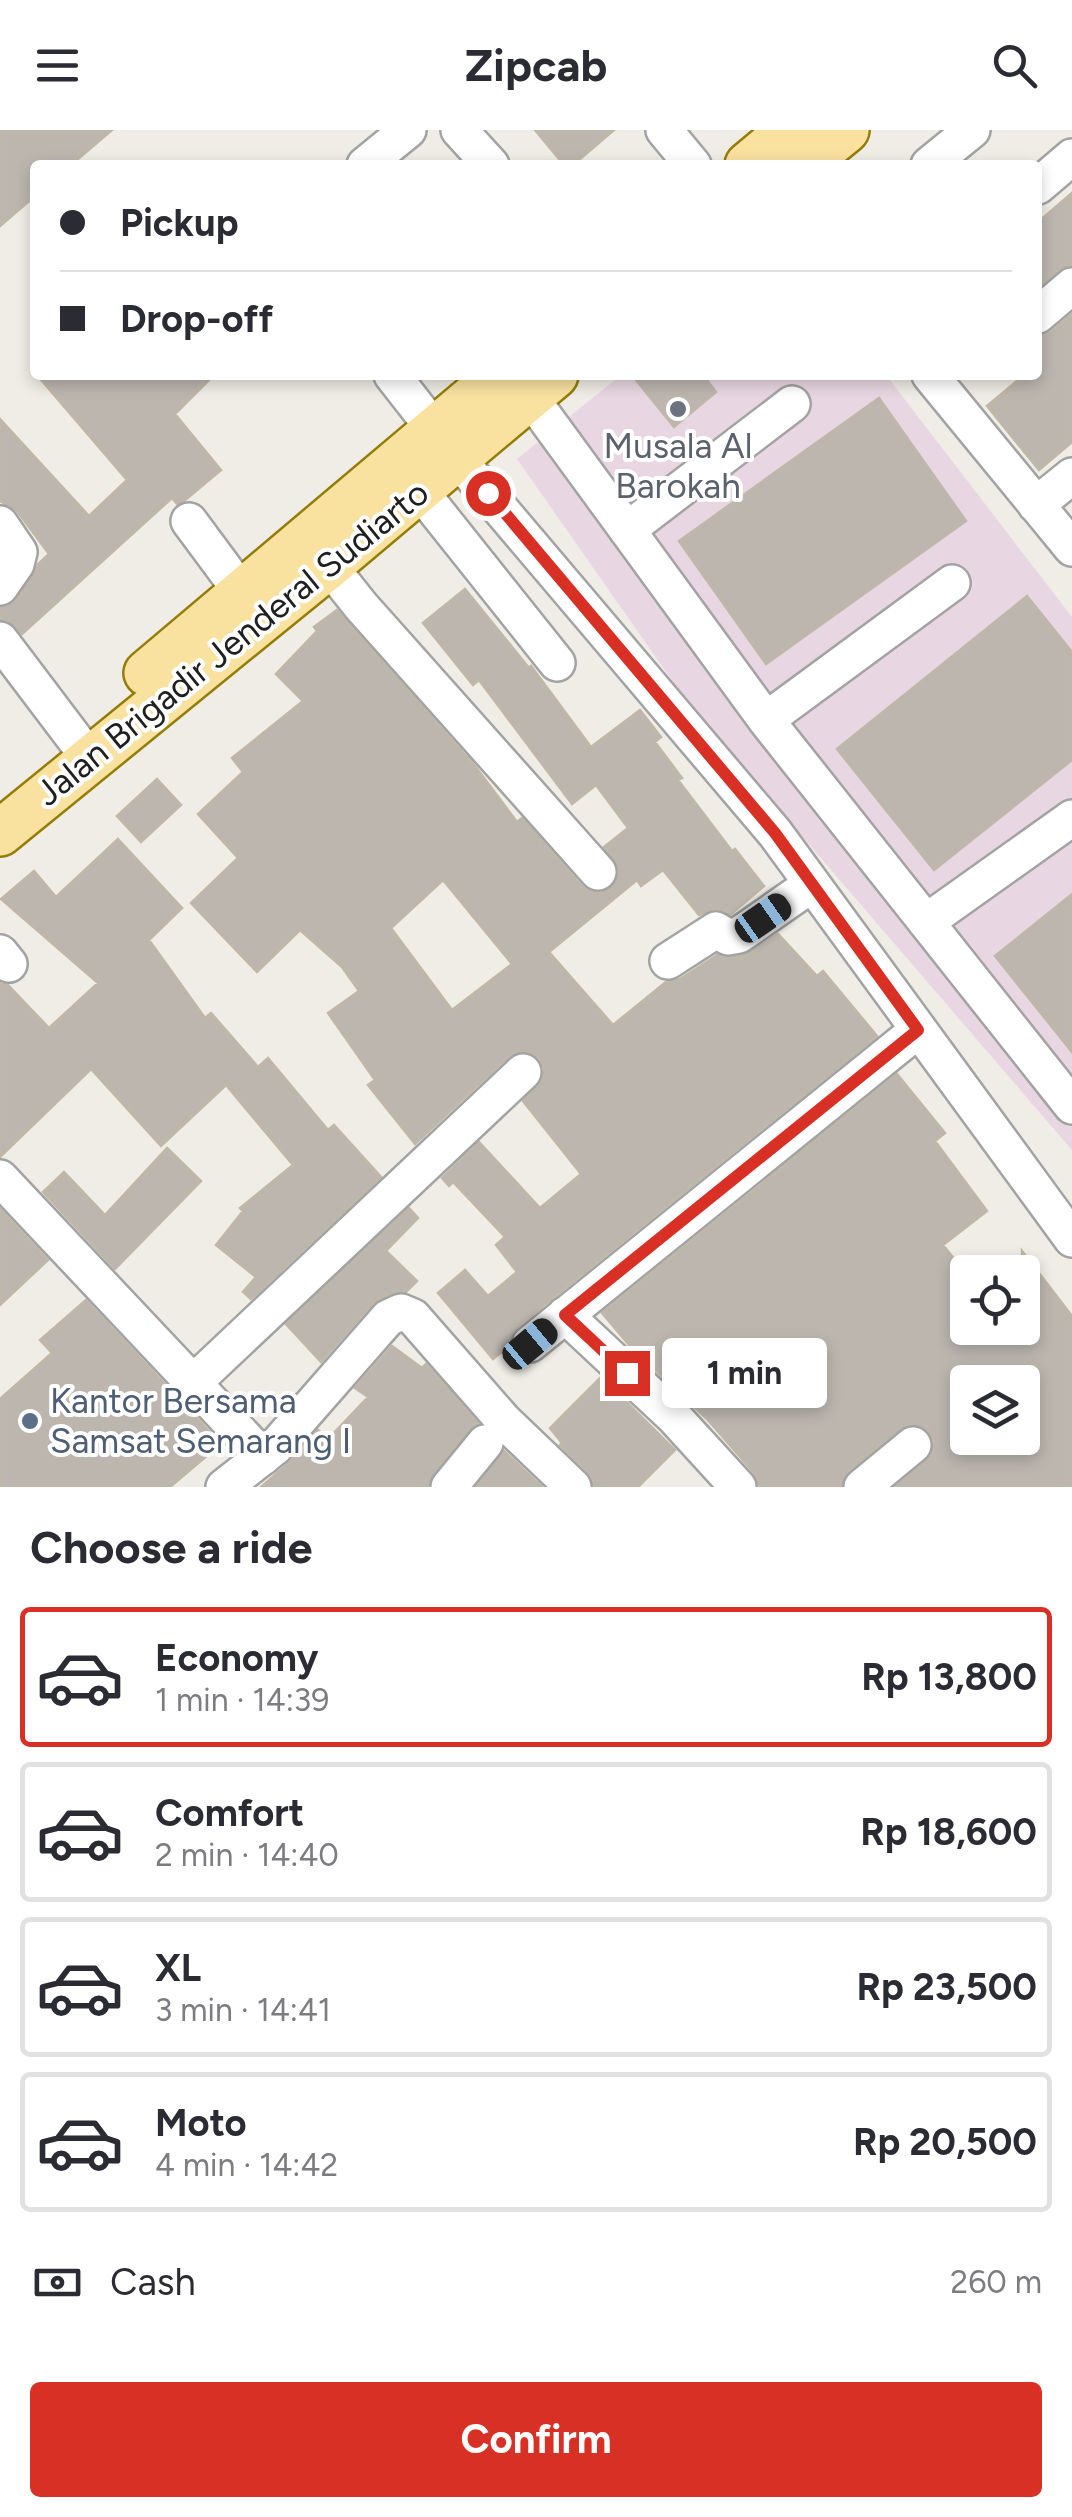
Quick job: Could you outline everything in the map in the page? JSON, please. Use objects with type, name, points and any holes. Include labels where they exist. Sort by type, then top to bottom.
[{"type":"main road","points":[[762,160],[815,140]]},
{"type":"main road","name":"Jalan Brigadir Jenderal Sudiarto","points":[[0,833],[81,748],[525,380]]},
{"type":"main road","name":"Jalan Brigadir Jenderal Sudiarto","points":[[0,796],[81,748]]},
{"type":"street","points":[[371,160],[408,130]]},
{"type":"street","points":[[458,130],[486,160]]},
{"type":"street","points":[[664,130],[689,160]]},
{"type":"street","points":[[935,160],[972,130]]},
{"type":"street","points":[[1042,183],[1072,158]]},
{"type":"street","points":[[1042,312],[1072,286]]},
{"type":"street","points":[[396,380],[775,833],[1072,1239]]},
{"type":"street","points":[[525,380],[627,530],[766,720],[1072,1106]]},
{"type":"street","points":[[947,381],[1072,548]]},
{"type":"street","points":[[627,530],[792,404]]},
{"type":"street","points":[[408,476],[557,664]]},
{"type":"street","points":[[1036,504],[1072,476]]},
{"type":"street","points":[[189,521],[252,606]]},
{"type":"street","points":[[0,524],[20,552],[0,588]]},
{"type":"street","points":[[318,552],[598,872]]},
{"type":"street","points":[[766,720],[952,583]]},
{"type":"street","points":[[0,640],[81,748]]},
{"type":"street","points":[[926,922],[1072,818]]},
{"type":"street","points":[[668,961],[716,930],[728,936],[739,935],[812,884]]},
{"type":"street","points":[[530,1344],[918,1030]]},
{"type":"street","points":[[192,1383],[523,1072]]},
{"type":"street","points":[[0,1178],[263,1457]]},
{"type":"street","points":[[224,1487],[276,1447],[388,1318],[401,1312],[413,1317],[504,1421],[573,1487]]},
{"type":"street","points":[[565,1315],[674,1416],[738,1487]]},
{"type":"street","points":[[449,1487],[485,1443]]},
{"type":"street","points":[[862,1487],[913,1445]]},
{"type":"shaded area","points":[[615,380],[890,380],[1072,617],[1072,1150],[690,706],[517,459]]},
{"type":"building","points":[[0,130],[112,130],[77,160],[30,160],[30,200],[0,226]]},
{"type":"building","points":[[535,130],[614,130],[579,160],[560,160]]},
{"type":"building","points":[[1072,193],[1072,265],[1058,270],[1042,284],[1042,219]]},
{"type":"building","points":[[1072,314],[1072,442],[1039,470],[987,406],[1018,380],[1042,380],[1042,335]]},
{"type":"building","points":[[41,380],[209,380],[175,414],[221,470],[184,501],[177,504],[172,498],[22,634],[9,621],[0,619],[0,608],[17,599],[38,564],[49,554],[17,511],[0,501],[0,419],[89,516],[127,480]]},
{"type":"building","name":"Musala Al Barokah","points":[[636,380],[707,380],[716,392],[674,427]]},
{"type":"building","points":[[879,398],[966,521],[766,664],[679,541]]},
{"type":"building","points":[[465,589],[531,666],[591,747],[640,710],[661,737],[655,742],[682,778],[678,780],[764,886],[731,914],[714,909],[699,915],[663,870],[641,886],[637,880],[549,952],[613,1025],[666,982],[680,979],[717,955],[732,958],[750,953],[778,934],[817,976],[823,971],[877,1036],[517,1327],[509,1346],[493,1359],[438,1293],[465,1270],[488,1296],[517,1272],[496,1245],[505,1237],[453,1182],[449,1186],[442,1178],[479,1142],[540,1208],[581,1174],[523,1101],[543,1079],[544,1068],[539,1058],[528,1052],[508,1057],[415,1144],[368,1085],[375,1080],[328,1013],[359,991],[342,967],[300,930],[257,972],[191,903],[238,858],[198,814],[243,772],[232,758],[303,701],[276,674],[317,631],[314,627],[337,610],[475,766],[517,822],[522,818],[583,887],[601,893],[613,887],[619,869],[604,847],[628,828],[596,785],[572,804],[479,680],[473,685],[423,623]],"holes":[[[443,880],[512,964],[452,1010],[391,928]]]},
{"type":"building","points":[[1027,596],[1072,652],[1072,760],[934,870],[837,749]]},
{"type":"building","points":[[157,779],[181,805],[141,842],[117,816]]},
{"type":"building","points":[[118,839],[182,908],[149,940],[205,1018],[211,1013],[258,1067],[268,1058],[328,1130],[334,1125],[381,1177],[251,1299],[243,1292],[256,1277],[216,1245],[243,1211],[240,1208],[293,1165],[226,1085],[161,1146],[91,1069],[0,1157],[0,983],[8,985],[49,1028],[98,983],[1,899],[34,871],[56,897]]},
{"type":"building","points":[[1072,894],[1072,1052],[995,956]]},
{"type":"building","points":[[897,1074],[945,1133],[935,1141],[987,1211],[943,1245],[951,1255],[950,1345],[1040,1345],[1040,1274],[1072,1316],[1072,1487],[895,1487],[933,1452],[934,1441],[929,1431],[910,1424],[848,1471],[841,1487],[760,1487],[754,1473],[707,1419],[629,1345],[602,1313]]},
{"type":"building","points":[[167,1148],[201,1181],[115,1269],[43,1192],[64,1172],[105,1215]]},
{"type":"building","points":[[409,1208],[418,1218],[386,1251],[417,1281],[406,1292],[392,1293],[373,1303],[321,1362],[286,1324]]},
{"type":"building","points":[[0,1209],[48,1260],[0,1305]]},
{"type":"building","points":[[86,1300],[221,1444],[170,1487],[0,1487],[0,1399],[52,1353],[40,1340]]},
{"type":"building","points":[[392,1346],[422,1368],[426,1364],[478,1423],[433,1474],[428,1487],[261,1487],[318,1430],[328,1439],[368,1397],[355,1388]]},
{"type":"building","points":[[601,1377],[675,1450],[638,1487],[594,1487],[588,1472],[560,1445],[550,1428]]},
{"type":"building","points":[[504,1451],[542,1487],[476,1487]]},
{"type":"place","name":"Musala Al Barokah","points":[[678,409]]},
{"type":"place","name":"Kantor Bersama Samsat Semarang I","points":[[30,1421]]},
{"type":"route","points":[[488,493],[775,833],[918,1030],[565,1315],[627,1373]]}]
